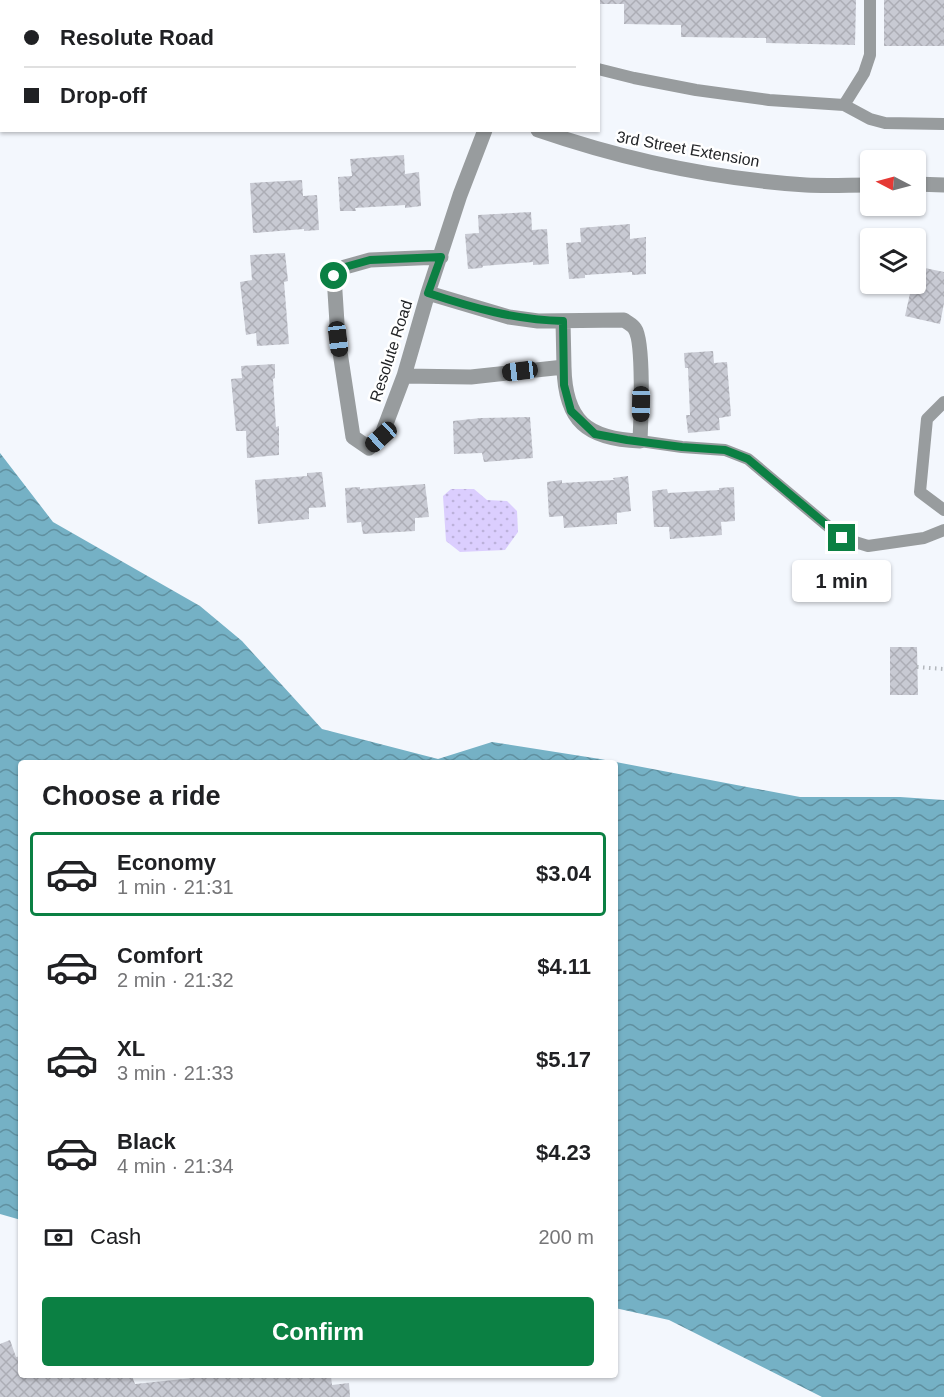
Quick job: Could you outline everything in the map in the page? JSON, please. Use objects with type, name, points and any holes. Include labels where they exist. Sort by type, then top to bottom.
[{"type":"street","name":"Resolute Road","points":[[441,257],[370,260],[345,267],[334,276],[338,339],[353,437],[369,448],[381,437],[404,376],[428,293],[441,257],[460,195],[484,132]]},
{"type":"street","name":"3rd Street Extension","points":[[544,132],[593,149],[722,176],[807,185],[860,185]]},
{"type":"street","points":[[926,184],[944,184]]},
{"type":"street","points":[[428,293],[509,317],[538,321],[624,320],[635,327],[639,337],[640,441],[595,434],[571,411],[564,385],[563,321]]},
{"type":"street","points":[[404,376],[471,377],[564,367]]},
{"type":"lane","points":[[844,105],[864,73],[870,55],[870,0]]},
{"type":"lane","points":[[600,70],[696,90],[769,100],[844,105],[870,119],[885,123],[944,124]]},
{"type":"lane","points":[[944,402],[927,419],[921,492],[944,510]]},
{"type":"lane","points":[[640,441],[725,450],[748,459],[842,538],[868,546],[924,538],[944,530]]},
{"type":"path","points":[[917,667],[944,669]]},
{"type":"shaded area","points":[[451,489],[474,489],[487,500],[507,501],[517,511],[518,532],[505,550],[460,552],[446,541],[443,496]]},
{"type":"water","points":[[0,453],[53,522],[200,606],[242,641],[322,729],[438,759],[492,742],[605,760],[18,760],[18,1219],[0,1214]]},
{"type":"water","points":[[618,762],[800,797],[900,797],[944,800],[944,1397],[822,1397],[669,1320],[618,1309]]},
{"type":"building","points":[[600,0],[856,0],[855,45],[766,43],[766,38],[681,37],[681,25],[624,24],[624,4],[600,4]]},
{"type":"building","points":[[884,0],[944,0],[944,46],[884,46]]},
{"type":"building","points":[[404,155],[405,174],[419,172],[421,206],[355,208],[356,211],[340,211],[338,177],[352,176],[350,159]]},
{"type":"building","points":[[302,180],[303,196],[317,195],[319,230],[253,233],[250,183]]},
{"type":"building","points":[[531,212],[532,230],[547,229],[549,264],[533,265],[533,262],[468,269],[465,234],[479,233],[478,215]]},
{"type":"building","points":[[630,224],[630,239],[646,237],[646,274],[632,275],[632,272],[585,275],[585,278],[569,279],[566,243],[581,242],[580,228]]},
{"type":"building","points":[[285,253],[288,281],[284,282],[289,344],[257,346],[256,333],[246,335],[240,282],[252,280],[250,255]]},
{"type":"building","points":[[926,268],[944,272],[944,303],[940,324],[905,316],[910,294],[926,294]]},
{"type":"building","points":[[713,351],[714,363],[727,362],[731,416],[719,418],[720,430],[688,433],[686,415],[690,415],[688,368],[685,368],[684,353]]},
{"type":"building","points":[[275,364],[275,378],[273,379],[276,427],[279,426],[279,455],[247,458],[246,431],[236,431],[231,379],[242,378],[241,366]]},
{"type":"building","points":[[530,417],[533,458],[484,462],[482,453],[454,454],[453,421]]},
{"type":"building","points":[[322,472],[326,507],[309,508],[309,519],[258,524],[255,480],[307,476],[307,473]]},
{"type":"building","points":[[628,476],[631,511],[617,513],[617,524],[564,528],[563,516],[549,517],[547,482],[614,480],[613,478]]},
{"type":"building","points":[[425,484],[429,517],[415,518],[415,531],[363,534],[361,522],[347,523],[345,488]]},
{"type":"building","points":[[734,487],[735,521],[721,522],[722,535],[670,539],[669,527],[654,527],[652,491],[667,489],[668,493]]},
{"type":"building","points":[[890,647],[917,647],[918,695],[890,695]]},
{"type":"building","points":[[10,1340],[16,1357],[18,1357],[18,1378],[133,1378],[135,1384],[193,1378],[331,1378],[332,1385],[349,1383],[350,1397],[0,1397],[0,1344]]},
{"type":"route","points":[[334,276],[345,267],[370,260],[441,257],[428,293],[509,317],[538,321],[563,321],[564,385],[571,411],[595,434],[682,447],[725,450],[748,459],[842,538]]}]
